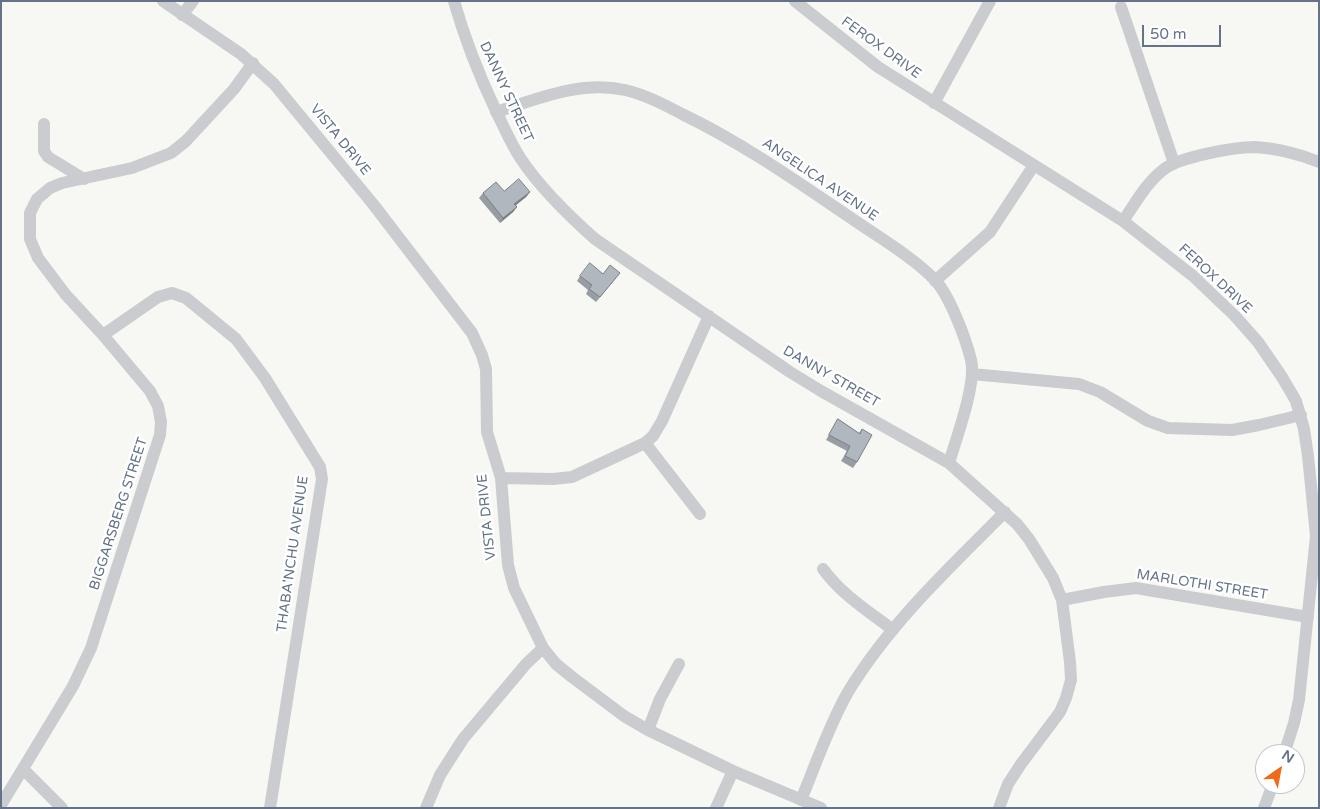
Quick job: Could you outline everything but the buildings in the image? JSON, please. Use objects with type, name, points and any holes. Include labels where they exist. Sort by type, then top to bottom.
[{"type":"street","name":"VISTA DRIVE","points":[[163,1],[253,63],[274,84],[373,204],[472,333],[486,369],[487,432],[501,478],[508,566],[514,588],[543,648],[556,664],[624,716],[648,730],[733,771],[821,808]]},
{"type":"street","points":[[182,15],[193,1]]},
{"type":"street","name":"DANNY STREET","points":[[454,1],[469,52],[512,145],[547,192],[568,215],[595,240],[821,391],[949,463],[1005,512],[1029,539],[1053,578],[1062,600],[1071,680],[1060,712],[1008,784],[998,808]]},
{"type":"street","name":"FEROX DRIVE","points":[[795,1],[878,67],[1123,221],[1193,276],[1247,328],[1282,377],[1301,415],[1308,456],[1317,536],[1299,700],[1287,744]]},
{"type":"street","points":[[934,103],[990,1]]},
{"type":"street","points":[[1121,7],[1174,163]]},
{"type":"street","points":[[44,124],[44,151],[48,157],[84,179],[132,168],[171,153],[186,141],[234,89],[253,63]]},
{"type":"street","name":"ANGELICA AVENUE","points":[[496,112],[559,92],[578,89],[602,87],[644,95],[742,146],[920,267],[935,281],[951,308],[972,361],[969,393],[949,463]]},
{"type":"street","points":[[1123,221],[1157,174],[1174,163],[1204,154],[1256,147],[1287,152],[1319,162]]},
{"type":"street","points":[[935,281],[990,232],[1034,165]]},
{"type":"street","name":"BIGGARSBERG STREET","points":[[1,805],[73,686],[92,648],[160,435],[161,422],[158,406],[150,391],[104,335],[66,295],[34,249],[30,239],[30,213],[38,199],[50,188],[62,183],[84,179]]},
{"type":"street","name":"THABA'NCHU AVENUE","points":[[104,335],[158,297],[172,293],[186,298],[236,339],[265,378],[320,467],[322,479],[270,808]]},
{"type":"street","points":[[501,478],[553,479],[572,477],[644,443],[653,436],[662,421],[709,316]]},
{"type":"street","points":[[972,374],[1079,384],[1100,392],[1148,421],[1168,428],[1232,430],[1301,415]]},
{"type":"street","points":[[644,443],[700,514]]},
{"type":"street","points":[[801,800],[833,723],[847,694],[862,670],[893,630],[943,573],[1005,512]]},
{"type":"street","points":[[823,569],[836,586],[893,630]]},
{"type":"street","name":"MARLOTHI STREET","points":[[1062,600],[1136,588],[1308,617]]},
{"type":"street","points":[[426,808],[440,775],[463,740],[526,664],[543,648]]},
{"type":"street","points":[[648,730],[660,699],[679,664]]},
{"type":"street","points":[[23,769],[62,808]]},
{"type":"street","points":[[716,808],[733,771]]},
{"type":"street","points":[[1264,808],[1269,794]]}]
